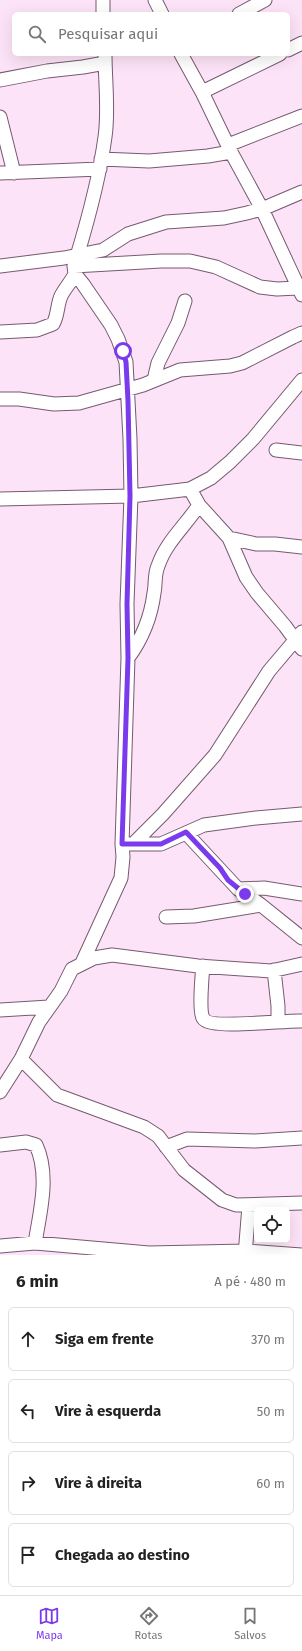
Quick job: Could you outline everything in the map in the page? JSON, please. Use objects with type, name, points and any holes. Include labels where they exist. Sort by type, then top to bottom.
[{"type":"street","points":[[103,0],[103,12]]},
{"type":"street","points":[[155,0],[161,12]]},
{"type":"street","points":[[243,12],[265,0]]},
{"type":"street","points":[[290,49],[302,43]]},
{"type":"street","points":[[182,56],[202,92],[229,149],[262,210],[300,292]]},
{"type":"street","points":[[202,92],[276,56]]},
{"type":"street","points":[[0,80],[47,71],[84,67],[105,58],[105,137],[73,278],[66,285],[60,298],[56,319],[53,324],[37,330],[0,332]]},
{"type":"street","points":[[0,173],[208,156],[229,149],[302,116]]},
{"type":"street","points":[[0,117],[14,173]]},
{"type":"street","points":[[75,265],[128,234],[166,222],[224,218],[262,210],[302,192]]},
{"type":"street","points":[[0,266],[190,261],[216,267],[260,287],[300,292]]},
{"type":"street","points":[[75,265],[83,284],[111,325],[118,339],[126,362],[130,496],[127,604],[128,844],[123,857],[121,878],[82,963]]},
{"type":"street","points":[[154,380],[158,363],[178,323],[186,301]]},
{"type":"street","points":[[0,399],[54,404],[79,403],[127,390],[180,370],[224,367],[242,363],[293,337],[302,334]]},
{"type":"street","points":[[0,498],[130,496],[190,489],[211,478],[230,462],[253,439],[302,380]]},
{"type":"street","points":[[276,450],[302,453]]},
{"type":"street","points":[[128,844],[163,814],[215,754],[268,671],[300,640],[257,593],[246,577],[230,538],[199,505],[190,489]]},
{"type":"street","points":[[128,658],[138,644],[145,630],[153,604],[156,572],[162,556],[168,546],[189,521],[199,505]]},
{"type":"street","points":[[230,538],[256,544],[275,544],[302,547]]},
{"type":"street","points":[[128,844],[161,844],[204,825],[231,820],[302,814]]},
{"type":"street","points":[[186,832],[238,889],[261,905],[302,938]]},
{"type":"street","points":[[238,889],[264,888],[302,894]]},
{"type":"street","points":[[166,918],[194,916],[261,905]]},
{"type":"street","points":[[0,1092],[21,1059],[39,1022],[61,991],[72,969],[82,963],[94,958],[112,955],[202,966],[274,970],[302,964]]},
{"type":"street","points":[[202,966],[201,1010],[202,1018],[206,1022],[215,1024],[260,1024],[278,1021],[302,1021]]},
{"type":"street","points":[[274,970],[278,1021]]},
{"type":"street","points":[[0,1010],[49,1007]]},
{"type":"street","points":[[21,1059],[57,1095],[144,1127],[158,1136],[184,1170],[222,1200],[236,1205],[249,1206],[302,1203]]},
{"type":"street","points":[[166,1147],[187,1139],[254,1141],[302,1138]]},
{"type":"street","points":[[0,1145],[26,1142],[36,1145],[39,1152],[43,1182],[42,1248]]},
{"type":"street","points":[[246,1253],[249,1206]]},
{"type":"street","points":[[1,1249],[42,1248],[150,1253],[246,1253],[269,1251],[302,1255]]},
{"type":"route","points":[[123,351],[126,362],[130,439],[130,496],[127,604],[128,658],[121,830],[122,844],[161,844],[186,832],[220,868],[228,880],[245,894]]}]
